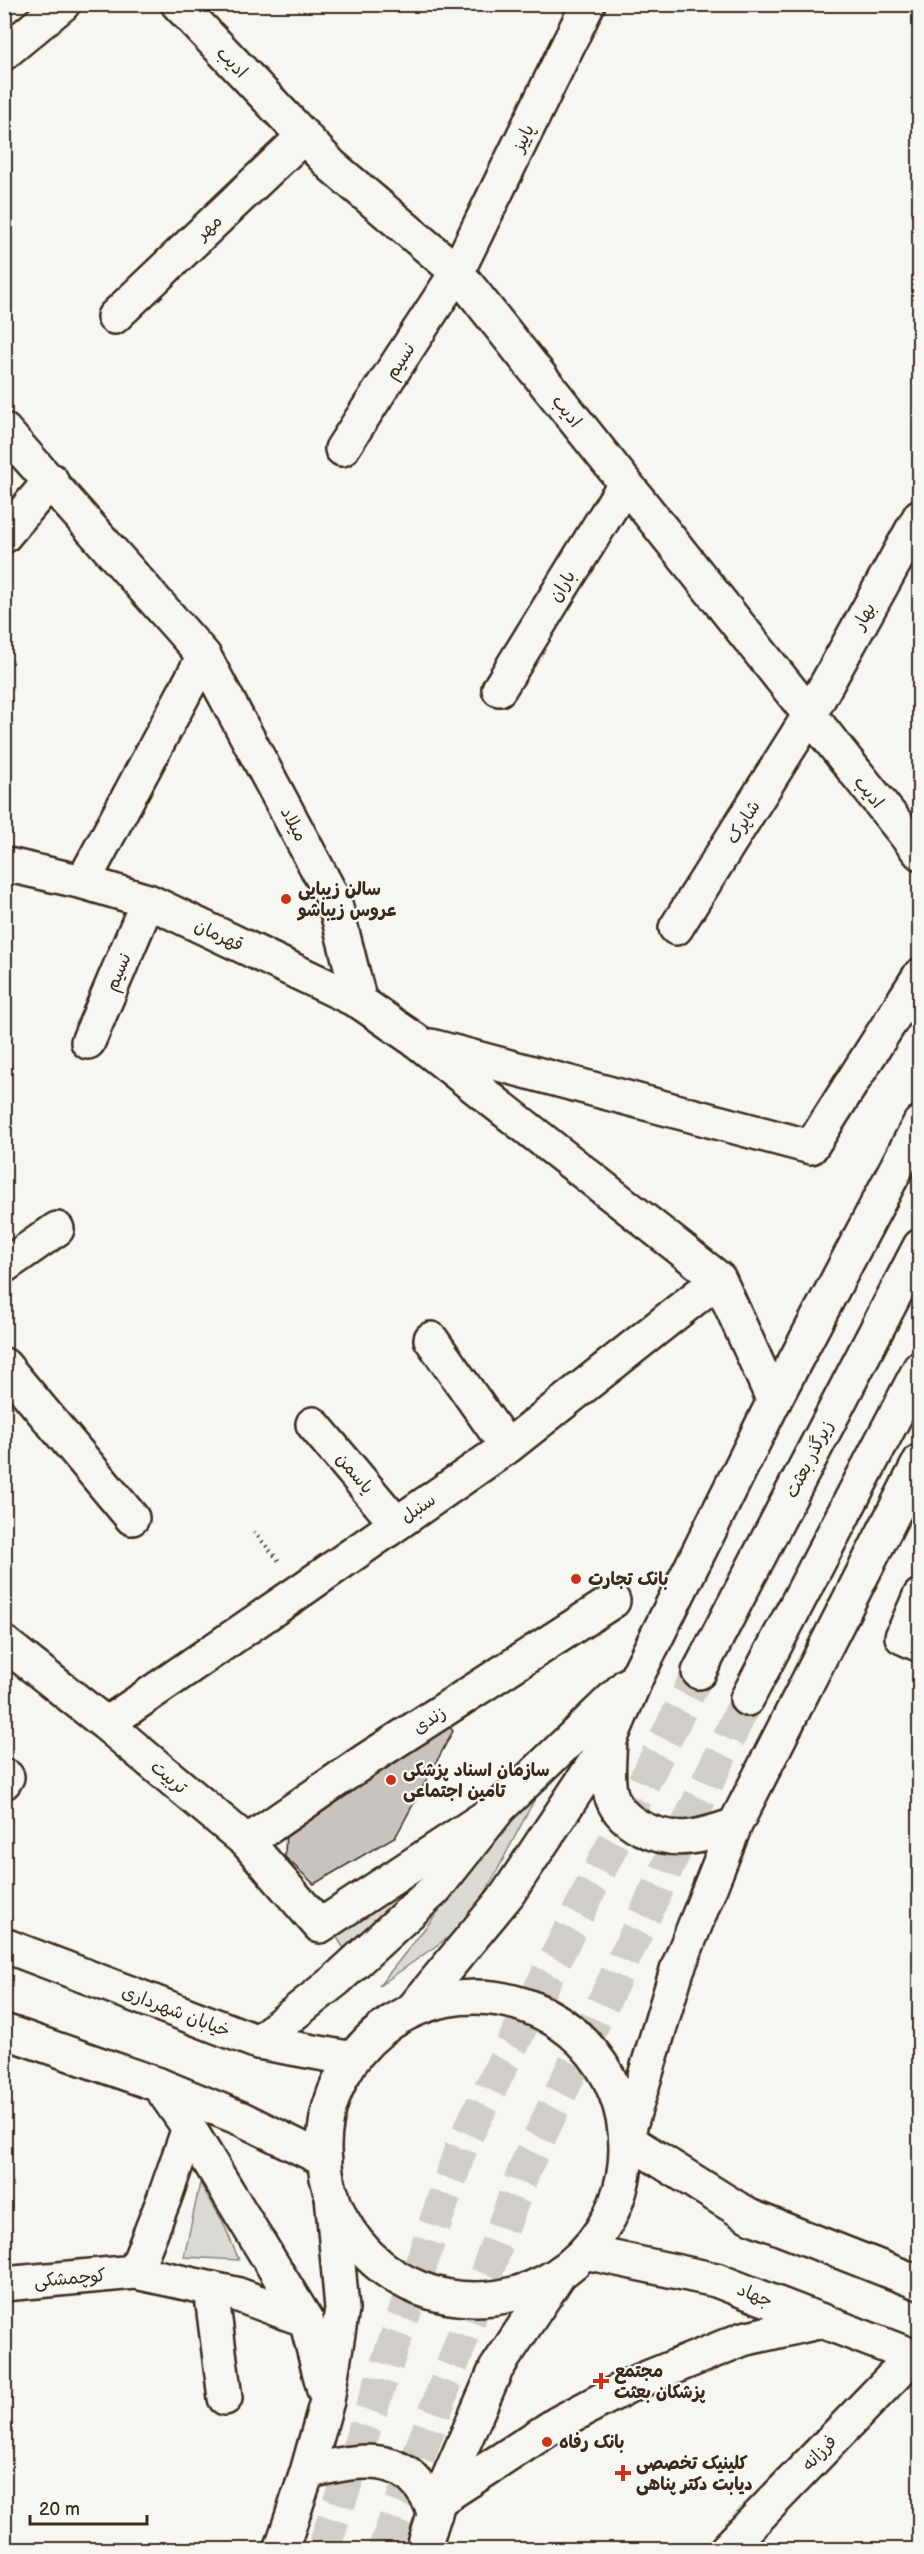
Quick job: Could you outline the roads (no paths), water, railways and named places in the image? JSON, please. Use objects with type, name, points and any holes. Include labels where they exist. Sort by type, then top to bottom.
[{"type":"main road","points":[[4,53],[63,4]]},
{"type":"main road","name":"ادیب","points":[[178,4],[333,166],[457,272],[920,853]]},
{"type":"main road","name":"پاییز","points":[[457,272],[588,4]]},
{"type":"main road","name":"مهر","points":[[114,317],[304,136]]},
{"type":"main road","name":"نسیم","points":[[342,449],[457,272]]},
{"type":"main road","name":"میلاد","points":[[4,430],[51,480],[204,656],[334,900],[360,1002]]},
{"type":"main road","points":[[4,536],[51,480]]},
{"type":"main road","name":"باران","points":[[499,689],[625,484]]},
{"type":"main road","name":"بهار","points":[[809,716],[920,516]]},
{"type":"main road","points":[[84,882],[204,656]]},
{"type":"main road","name":"شاپرک","points":[[676,928],[809,716]]},
{"type":"main road","name":"قهرمان","points":[[4,864],[84,882],[148,902],[360,1002],[418,1042],[719,1278]]},
{"type":"main road","name":"نسیم","points":[[88,1042],[148,902]]},
{"type":"main road","points":[[418,1042],[810,1147],[920,975]]},
{"type":"main road","points":[[412,2010],[507,1895],[610,1740],[637,1676],[774,1401],[920,1123]]},
{"type":"main road","points":[[4,1266],[57,1229]]},
{"type":"main road","name":"زیرگذر بعثت","points":[[699,1672],[920,1246]]},
{"type":"main road","points":[[719,1278],[774,1401]]},
{"type":"main road","name":"سنبل","points":[[106,1724],[507,1447],[719,1278]]},
{"type":"main road","points":[[431,1339],[507,1447]]},
{"type":"main road","points":[[4,1365],[132,1518]]},
{"type":"main road","points":[[747,1699],[920,1368]]},
{"type":"main road","name":"یاسمن","points":[[313,1424],[396,1523]]},
{"type":"main road","points":[[332,2195],[347,2228],[370,2256],[392,2274],[416,2287],[443,2296],[471,2299],[500,2297],[531,2288],[560,2273],[585,2252],[608,2219],[623,2180],[627,2139],[677,1970],[735,1825],[920,1461]]},
{"type":"main road","points":[[920,1596],[902,1636],[920,1644]]},
{"type":"main road","name":"زندی","points":[[247,1842],[366,1760],[613,1601]]},
{"type":"main road","name":"تربیت","points":[[4,1643],[106,1724],[247,1842],[320,1926],[500,1807]]},
{"type":"main road","points":[[258,2042],[336,1980],[435,1889],[500,1807],[637,1676]]},
{"type":"main road","points":[[610,1740],[609,1772],[614,1803],[635,1825],[669,1837],[689,1837],[735,1825]]},
{"type":"main road","name":"خیابان شهرداری","points":[[4,1945],[258,2042],[353,2059]]},
{"type":"main road","points":[[281,2550],[308,2472],[327,2401],[342,2309],[332,2195],[325,2160],[326,2125],[336,2091],[353,2059],[379,2031],[412,2010],[448,1998],[487,1996],[519,2002],[549,2015],[576,2034],[598,2058],[618,2097],[627,2139],[748,2216],[920,2283]]},
{"type":"main road","points":[[4,2031],[159,2085],[242,2119],[325,2160]]},
{"type":"main road","points":[[159,2085],[189,2128],[306,2320],[327,2401]]},
{"type":"main road","points":[[135,2272],[189,2128]]},
{"type":"main road","name":"جهاد","points":[[585,2252],[716,2280],[916,2357]]},
{"type":"main road","name":"کوچمشکی","points":[[4,2284],[135,2272],[236,2294],[306,2320]]},
{"type":"main road","points":[[423,2550],[437,2507],[496,2369],[560,2273]]},
{"type":"main road","points":[[211,2289],[225,2398]]},
{"type":"main road","points":[[437,2507],[558,2423],[632,2384],[743,2339],[823,2321]]},
{"type":"main road","name":"فرزانه","points":[[726,2550],[916,2357]]},
{"type":"main road","points":[[308,2472],[367,2460],[383,2463],[404,2471],[437,2507]]},
{"type":"tunnel","points":[[323,2550],[462,2145],[699,1672]]},
{"type":"tunnel","points":[[384,2550],[525,2168],[747,1699]]},
{"type":"place","name":"سالن زیبایی عروس زیباشو","points":[[286,899]]},
{"type":"place","name":"بانک تجارت","points":[[576,1579]]},
{"type":"place","name":"سازمان اسناد پزشکی تامین اجتماعی","points":[[391,1780]]},
{"type":"place","name":"مجتمع پزشکان بعثت","points":[[601,2381]]},
{"type":"place","name":"بانک رفاه","points":[[547,2442]]},
{"type":"place","name":"کلینیک تخصصی دیابت دکتر پناهی","points":[[623,2473]]}]
